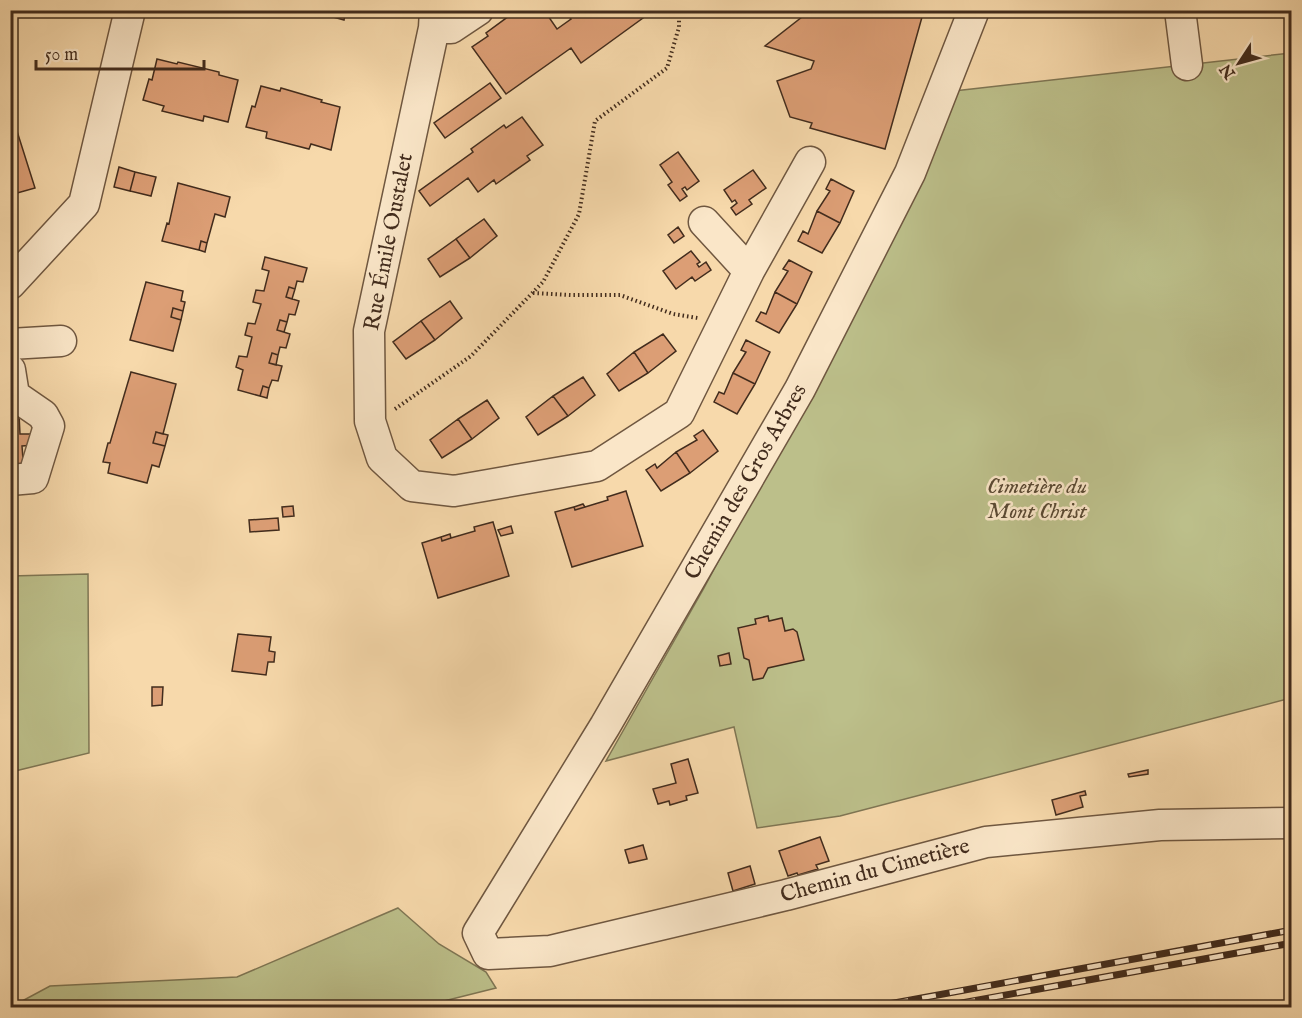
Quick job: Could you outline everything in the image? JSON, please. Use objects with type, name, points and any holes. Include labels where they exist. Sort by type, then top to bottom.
[{"type":"street","points":[[10,284],[21,257],[84,204],[130,10]]},
{"type":"street","points":[[434,19],[451,27],[478,10]]},
{"type":"street","name":"Chemin des Gros Arbres","points":[[478,933],[605,726],[800,388],[910,173],[974,10]]},
{"type":"street","points":[[1180,10],[1186,65]]},
{"type":"street","name":"Rue Émile Oustalet","points":[[434,19],[369,331],[370,421],[382,458],[412,486],[454,491],[597,466],[679,413],[749,271],[810,162]]},
{"type":"street","points":[[704,222],[749,271]]},
{"type":"street","points":[[10,344],[61,341]]},
{"type":"street","points":[[10,370],[14,395],[43,415],[49,426],[22,479]]},
{"type":"street","name":"Chemin du Cimetière","points":[[478,933],[488,954],[550,951],[786,895],[986,842],[1160,825],[1292,824]]},
{"type":"path","points":[[370,421],[381,419],[471,356],[543,282],[579,214],[595,121],[666,68],[679,27],[679,10]]},
{"type":"path","points":[[532,293],[571,296],[620,295],[673,314],[724,323]]},
{"type":"green space","name":"Cimetière du Mont Christ","points":[[1291,53],[1291,698],[840,816],[757,828],[734,727],[606,761],[704,588],[777,451],[954,91]]},
{"type":"green space","points":[[88,574],[89,753],[11,772],[11,576]]},
{"type":"green space","points":[[398,908],[439,944],[486,972],[496,988],[416,1008],[11,1007],[50,986],[237,977]]},
{"type":"building","points":[[327,10],[346,10],[344,20],[326,15]]},
{"type":"building","points":[[379,10],[396,10],[395,15]]},
{"type":"building","points":[[517,10],[544,10],[557,29],[571,19],[565,10],[654,10],[581,63],[571,48],[506,94],[472,47],[488,36],[486,33]]},
{"type":"building","points":[[811,10],[924,10],[885,149],[810,128],[812,123],[790,117],[777,81],[811,69],[814,61],[765,46]]},
{"type":"building","points":[[157,59],[219,72],[219,75],[238,80],[228,122],[204,116],[203,121],[162,111],[164,106],[143,100],[149,79],[152,80]]},
{"type":"building","points":[[490,83],[501,98],[445,138],[434,123]]},
{"type":"building","points":[[261,86],[280,91],[281,88],[340,107],[331,150],[311,144],[309,149],[266,138],[267,132],[246,127]]},
{"type":"building","points":[[10,109],[35,188],[10,195]]},
{"type":"building","points":[[522,117],[543,145],[527,156],[530,160],[496,184],[494,180],[478,192],[468,178],[430,206],[419,191],[473,152],[471,149],[504,125],[506,128]]},
{"type":"building","points":[[678,152],[699,181],[687,190],[685,187],[682,189],[687,196],[680,201],[668,185],[672,182],[660,165]]},
{"type":"building","points":[[119,167],[135,172],[130,191],[114,187]]},
{"type":"building","points":[[753,170],[766,188],[749,200],[752,204],[736,215],[731,208],[737,203],[735,200],[732,202],[724,190]]},
{"type":"building","points":[[135,172],[156,177],[151,196],[130,191]]},
{"type":"building","points":[[831,179],[854,191],[840,223],[817,211],[830,191],[826,189]]},
{"type":"building","points":[[178,183],[230,197],[225,217],[215,214],[207,243],[201,241],[199,250],[162,241],[167,223],[169,224]]},
{"type":"building","points":[[817,211],[840,223],[822,253],[798,241],[803,231],[808,234]]},
{"type":"building","points":[[484,219],[497,236],[470,258],[456,239]]},
{"type":"building","points":[[678,227],[684,236],[674,243],[668,235]]},
{"type":"building","points":[[456,239],[470,258],[440,277],[428,259]]},
{"type":"building","points":[[201,241],[207,243],[205,252],[199,250]]},
{"type":"building","points":[[691,251],[700,262],[697,264],[699,267],[706,262],[711,270],[695,281],[692,277],[676,289],[663,271]]},
{"type":"building","points":[[265,257],[307,268],[303,282],[297,281],[295,289],[289,287],[286,297],[299,301],[295,315],[289,314],[287,322],[280,320],[277,330],[290,334],[286,348],[280,347],[278,355],[272,353],[269,363],[282,366],[278,381],[272,380],[269,388],[263,386],[260,396],[238,390],[243,370],[236,367],[239,356],[247,357],[252,337],[245,335],[248,323],[255,324],[261,304],[253,302],[256,290],[264,291],[269,271],[262,269]]},
{"type":"building","points":[[789,260],[812,272],[797,304],[775,292],[788,271],[783,269]]},
{"type":"building","points":[[146,282],[183,291],[181,301],[185,302],[183,311],[173,308],[171,317],[181,320],[173,351],[130,340]]},
{"type":"building","points":[[289,287],[295,289],[292,299],[286,297]]},
{"type":"building","points":[[775,292],[797,304],[779,333],[756,321],[761,312],[766,314]]},
{"type":"building","points":[[450,301],[462,318],[435,340],[421,321]]},
{"type":"building","points":[[173,308],[183,311],[181,320],[171,317]]},
{"type":"building","points":[[280,320],[287,322],[284,332],[277,330]]},
{"type":"building","points":[[421,321],[435,340],[406,359],[393,342]]},
{"type":"building","points":[[663,334],[676,351],[648,373],[634,352]]},
{"type":"building","points":[[746,340],[770,352],[755,384],[733,373],[746,352],[741,350]]},
{"type":"building","points":[[634,352],[648,373],[619,391],[607,374]]},
{"type":"building","points":[[272,353],[278,355],[276,365],[269,363]]},
{"type":"building","points":[[131,372],[176,384],[163,434],[156,432],[153,443],[165,446],[159,467],[152,465],[147,483],[108,473],[110,463],[103,462]]},
{"type":"building","points":[[733,373],[755,384],[737,414],[714,402],[719,392],[724,394]]},
{"type":"building","points":[[583,377],[595,395],[568,416],[553,396]]},
{"type":"building","points":[[263,386],[269,388],[267,398],[260,396]]},
{"type":"building","points":[[553,396],[568,416],[538,435],[526,417]]},
{"type":"building","points":[[487,400],[499,418],[472,439],[458,419]]},
{"type":"building","points":[[19,414],[20,434],[34,434],[35,445],[22,446],[24,473],[10,473],[10,415]]},
{"type":"building","points":[[458,419],[472,439],[442,458],[430,440]]},
{"type":"building","points":[[703,430],[718,451],[690,473],[676,452],[697,440],[694,436]]},
{"type":"building","points":[[156,432],[168,435],[165,446],[153,443]]},
{"type":"building","points":[[676,452],[690,473],[661,491],[646,470],[655,464],[657,468]]},
{"type":"building","points":[[626,491],[643,546],[572,567],[555,512],[574,507],[575,510],[608,500],[607,497]]},
{"type":"building","points":[[583,504],[585,507],[575,510],[574,507]]},
{"type":"building","points":[[293,506],[294,516],[283,517],[282,507]]},
{"type":"building","points":[[278,518],[279,530],[250,532],[249,520]]},
{"type":"building","points":[[493,522],[509,576],[438,598],[422,543],[441,537],[442,541],[475,531],[474,527]]},
{"type":"building","points":[[511,526],[513,533],[501,536],[498,530]]},
{"type":"building","points":[[450,534],[451,538],[442,541],[441,537]]},
{"type":"building","points":[[768,616],[769,621],[782,618],[785,631],[793,629],[797,632],[804,660],[768,668],[763,678],[753,680],[749,660],[744,658],[738,628],[756,624],[755,619]]},
{"type":"building","points":[[238,634],[271,637],[269,651],[275,652],[274,662],[268,662],[266,675],[232,671]]},
{"type":"building","points":[[729,653],[731,664],[720,666],[718,656]]},
{"type":"building","points":[[152,687],[163,687],[162,705],[152,706]]},
{"type":"building","points":[[688,759],[698,793],[686,796],[687,800],[670,805],[669,801],[658,804],[653,789],[676,783],[671,764]]},
{"type":"building","points":[[1148,770],[1148,774],[1129,777],[1128,774]]},
{"type":"building","points":[[1085,791],[1086,795],[1080,796],[1083,807],[1056,815],[1052,800]]},
{"type":"building","points":[[820,837],[829,861],[816,865],[818,869],[788,876],[779,851]]},
{"type":"building","points":[[643,845],[647,859],[629,863],[625,850]]},
{"type":"building","points":[[750,866],[755,884],[733,891],[728,873]]},
{"type":"railway","points":[[867,1008],[1292,930]]},
{"type":"railway","points":[[934,1008],[1292,943]]}]
